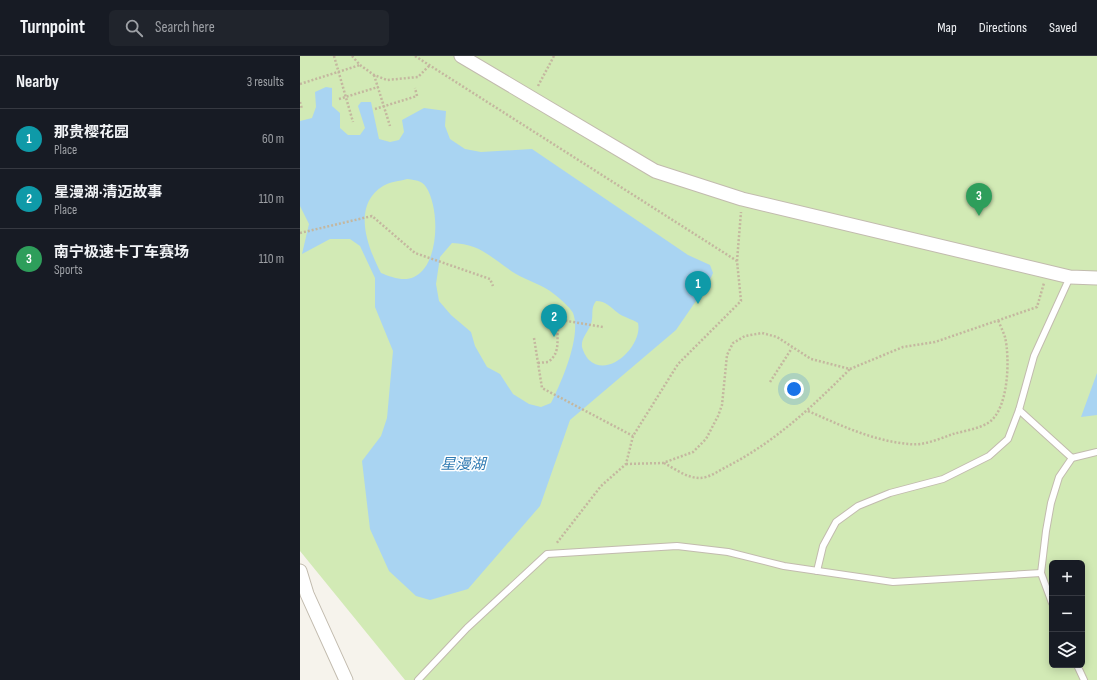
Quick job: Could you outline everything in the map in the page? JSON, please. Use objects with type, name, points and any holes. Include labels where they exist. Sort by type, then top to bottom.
[{"type":"street","points":[[461,56],[655,171],[742,199],[1070,277],[1097,278]]},
{"type":"street","points":[[300,571],[307,594],[346,680]]},
{"type":"lane","points":[[818,571],[823,546],[836,522],[858,506],[890,493],[943,479],[988,456],[1008,439],[1019,410],[1034,356],[1070,277]]},
{"type":"lane","points":[[1019,410],[1072,458]]},
{"type":"lane","points":[[1049,596],[1041,573],[1051,503],[1060,477],[1072,458],[1097,452]]},
{"type":"lane","points":[[418,680],[467,628],[547,554],[677,546],[728,552],[818,571],[893,582],[1041,573]]},
{"type":"lane","points":[[1078,668],[1084,680]]},
{"type":"path","points":[[334,56],[353,122]]},
{"type":"path","points":[[352,56],[360,65],[374,75],[387,80],[418,77],[430,65]]},
{"type":"path","points":[[415,56],[737,261]]},
{"type":"path","points":[[532,99],[554,56]]},
{"type":"path","points":[[300,84],[360,65]]},
{"type":"path","points":[[374,75],[390,126]]},
{"type":"path","points":[[339,99],[378,87]]},
{"type":"path","points":[[375,109],[417,96],[415,88]]},
{"type":"path","points":[[300,102],[302,109]]},
{"type":"path","points":[[547,554],[601,486],[626,464],[633,436],[678,364],[741,301],[737,261],[742,199]]},
{"type":"path","points":[[300,233],[372,216],[415,253],[490,279],[493,286]]},
{"type":"path","points":[[663,463],[687,476],[701,478],[756,451],[808,411],[850,369],[903,347],[935,342],[1037,306],[1048,271]]},
{"type":"path","points":[[538,363],[548,362],[556,353],[559,343],[556,336],[557,327],[561,320],[603,326]]},
{"type":"path","points":[[808,411],[856,432],[891,442],[911,445],[932,442],[988,423],[1000,408],[1006,385],[1008,357],[1005,336],[998,320]]},
{"type":"path","points":[[626,464],[663,463],[692,452],[706,439],[720,410],[726,355],[733,343],[745,336],[762,333],[777,337],[811,359],[850,369]]},
{"type":"path","points":[[534,338],[542,388],[633,436]]},
{"type":"path","points":[[770,382],[792,348]]},
{"type":"green space","points":[[300,56],[1097,56],[1097,680],[405,680],[300,551]]},
{"type":"water","name":"星漫湖","points":[[326,87],[332,88],[332,106],[340,113],[340,128],[348,135],[360,135],[365,128],[358,106],[361,102],[371,102],[379,139],[390,142],[399,140],[404,132],[402,120],[424,108],[446,111],[445,126],[450,139],[465,149],[481,152],[532,149],[688,255],[710,265],[713,273],[709,282],[676,330],[570,420],[540,506],[468,589],[430,600],[416,596],[389,571],[370,529],[362,461],[381,436],[387,418],[393,351],[375,307],[375,278],[360,246],[350,239],[330,239],[302,254],[309,224],[300,206],[300,121],[312,118],[316,107],[315,92]],"holes":[[[407,179],[420,182],[426,187],[431,196],[434,208],[435,235],[433,249],[429,261],[423,271],[414,277],[402,279],[381,273],[367,240],[365,216],[367,205],[373,194],[385,185]],[[452,243],[479,249],[516,274],[550,291],[572,311],[575,323],[573,346],[565,372],[551,403],[541,407],[529,404],[513,394],[500,374],[487,367],[475,346],[471,332],[451,315],[439,301],[436,284],[440,257]],[[596,301],[603,302],[620,314],[638,323],[638,332],[630,349],[623,357],[606,365],[597,365],[589,360],[582,347],[584,338],[591,324],[594,304]]]},
{"type":"water","points":[[1097,373],[1097,415],[1081,417]]},
{"type":"place","name":"南宁极速卡丁车赛场","points":[[979,216]]},
{"type":"place","name":"那贵樱花园","points":[[698,304]]},
{"type":"place","name":"星漫湖·清迈故事","points":[[554,337]]}]
